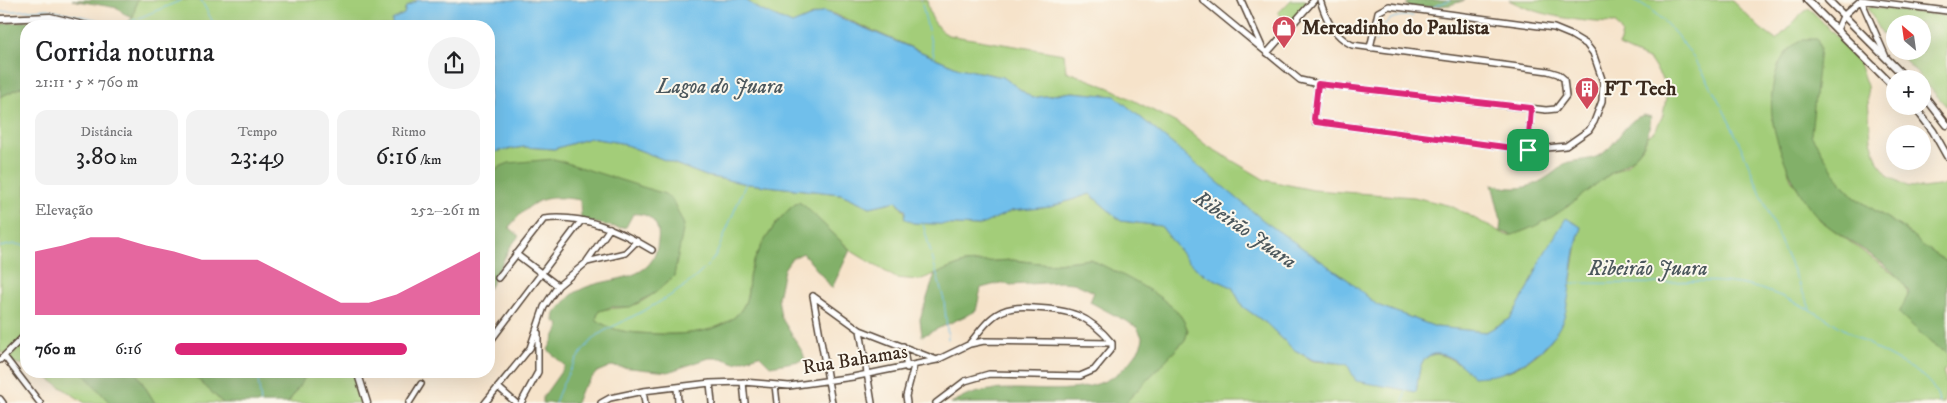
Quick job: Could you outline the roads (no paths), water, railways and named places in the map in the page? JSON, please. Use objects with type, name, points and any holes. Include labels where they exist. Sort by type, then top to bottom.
[{"type":"main road","points":[[1807,0],[1886,79]]},
{"type":"main road","points":[[1828,0],[1886,58]]},
{"type":"main road","points":[[0,20],[50,17],[62,20]]},
{"type":"main road","points":[[1888,60],[1898,70]]},
{"type":"main road","points":[[1931,105],[1947,125]]},
{"type":"main road","points":[[1921,115],[1933,131],[1947,156]]},
{"type":"main road","points":[[359,378],[367,403]]},
{"type":"street","points":[[1203,0],[1300,80],[1318,84],[1531,108],[1556,108],[1562,103],[1567,89],[1564,79],[1558,74],[1352,46],[1339,38],[1329,24],[1320,0]]},
{"type":"street","points":[[1241,0],[1265,52]]},
{"type":"street","points":[[1265,52],[1314,0]]},
{"type":"street","points":[[1837,30],[1843,16],[1861,0],[1947,11]]},
{"type":"street","points":[[1861,0],[1886,57]]},
{"type":"street","points":[[1919,0],[1920,7]]},
{"type":"street","points":[[1318,84],[1314,121],[1528,150],[1566,146],[1589,130],[1602,101],[1603,82],[1593,53],[1586,44],[1554,28],[1389,6],[1378,12],[1370,48]]},
{"type":"street","points":[[1528,150],[1531,108]]},
{"type":"street","points":[[498,278],[544,219],[555,217],[610,228],[652,250]]},
{"type":"street","points":[[495,335],[581,221]]},
{"type":"street","points":[[485,403],[530,348],[544,307],[558,286],[587,262],[610,228]]},
{"type":"street","points":[[587,262],[625,253],[637,241]]},
{"type":"street","points":[[516,254],[558,286]]},
{"type":"street","points":[[832,403],[813,296],[860,330],[937,360]]},
{"type":"street","points":[[936,403],[965,382],[989,374],[1080,376],[1094,370],[1105,359],[1112,348],[1112,343],[1102,331],[1088,320],[1064,309],[1018,307],[1006,309],[993,316],[970,344]]},
{"type":"street","points":[[521,403],[538,372],[537,330]]},
{"type":"street","points":[[860,330],[872,403]]},
{"type":"street","points":[[20,340],[2,358],[40,403]]},
{"type":"street","name":"Rua Bahamas","points":[[601,403],[643,390],[710,383],[743,382],[789,386],[868,375],[937,360],[970,344],[984,341],[1030,340],[1112,343]]},
{"type":"street","points":[[903,346],[907,368]]},
{"type":"street","points":[[907,403],[906,396],[914,366]]},
{"type":"street","points":[[743,382],[746,403]]},
{"type":"street","points":[[710,383],[712,403]]},
{"type":"street","points":[[409,403],[421,384]]},
{"type":"street","points":[[775,385],[777,403]]},
{"type":"street","points":[[498,387],[516,403]]},
{"type":"street","points":[[677,387],[678,403]]},
{"type":"street","points":[[643,390],[644,403]]},
{"type":"street","points":[[0,399],[3,403]]},
{"type":"water","name":"Lagoa do Juara","points":[[418,0],[746,0],[758,9],[792,24],[824,11],[959,68],[1003,77],[1032,98],[1072,92],[1115,96],[1264,221],[1348,280],[1377,305],[1436,327],[1486,332],[1510,319],[1529,287],[1542,257],[1566,218],[1581,227],[1566,310],[1558,330],[1544,347],[1516,367],[1499,374],[1473,377],[1450,357],[1435,354],[1429,356],[1421,364],[1416,392],[1356,381],[1347,364],[1313,360],[1293,349],[1266,323],[1243,307],[1232,287],[1203,274],[1187,260],[1161,226],[1121,221],[1090,194],[1050,207],[1011,211],[979,226],[913,223],[904,218],[906,211],[897,201],[870,207],[841,194],[748,184],[706,176],[621,143],[590,138],[554,149],[524,147],[495,152],[495,20],[392,20],[404,14],[406,7]]},
{"type":"waterway","points":[[134,20],[182,0]]},
{"type":"waterway","points":[[201,0],[212,20]]},
{"type":"waterway","points":[[921,0],[935,60]]},
{"type":"waterway","points":[[1428,9],[1450,0]]},
{"type":"waterway","points":[[1634,0],[1659,17],[1682,42],[1704,73],[1741,146],[1810,308]]},
{"type":"waterway","points":[[0,12],[48,9],[99,20]]},
{"type":"waterway","points":[[1375,42],[1381,29],[1389,20],[1413,16]]},
{"type":"waterway","name":"Ribeirão Juara","points":[[495,154],[498,150]]},
{"type":"waterway","points":[[555,403],[572,366],[591,341],[608,329],[675,293],[707,266],[716,255],[746,183]]},
{"type":"waterway","points":[[923,224],[944,300],[948,339]]},
{"type":"waterway","name":"Ribeirão Juara","points":[[0,247],[20,245]]},
{"type":"waterway","name":"Ribeirão Juara","points":[[1569,283],[1710,281],[1759,288],[1814,312],[1908,366],[1932,385],[1939,403]]},
{"type":"waterway","points":[[258,378],[261,403]]},
{"type":"waterway","points":[[1403,403],[1406,389]]},
{"type":"place","name":"Mercadinho do Paulista","points":[[1284,49]]},
{"type":"place","name":"FT Tech","points":[[1587,110]]}]
